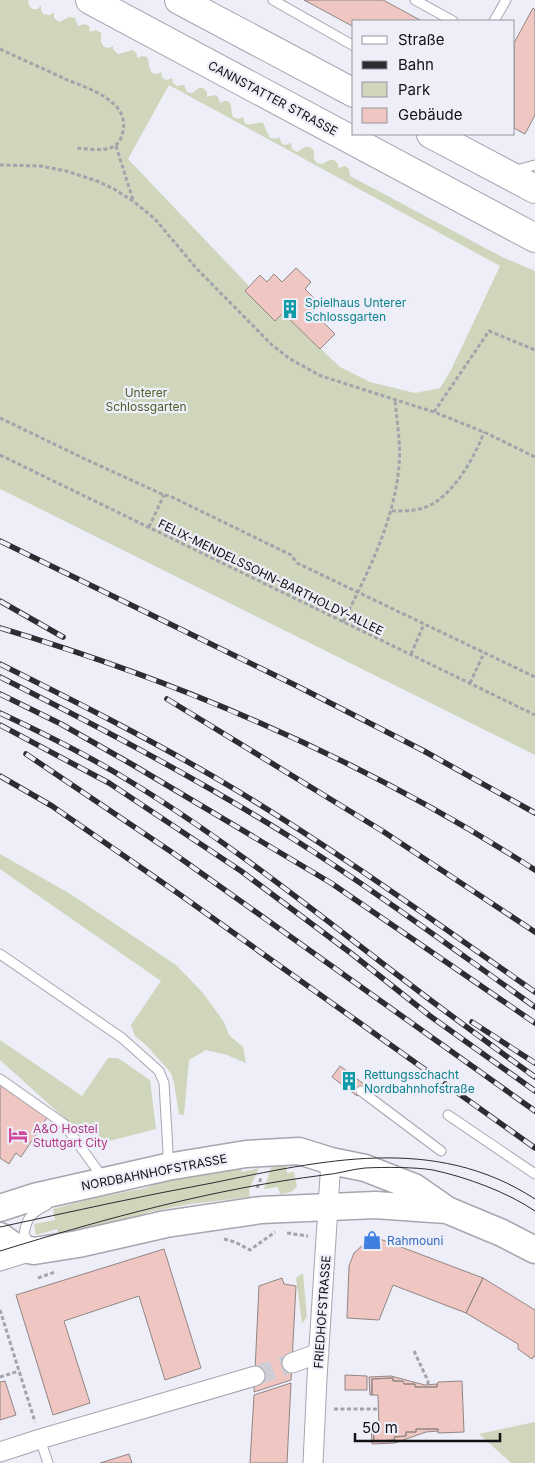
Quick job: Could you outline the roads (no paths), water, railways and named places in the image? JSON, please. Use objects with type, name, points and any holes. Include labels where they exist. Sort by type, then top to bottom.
[{"type":"main road","name":"CANNSTATTER STRASSE","points":[[90,0],[535,238]]},
{"type":"main road","points":[[179,0],[352,92]]},
{"type":"main road","points":[[433,135],[535,189]]},
{"type":"street","name":"NORDBAHNHOFSTRASSE","points":[[0,1208],[26,1200],[167,1167],[246,1154],[299,1151],[331,1161],[365,1168],[414,1187],[447,1210],[502,1233],[535,1250]]},
{"type":"street","name":"FRIEDHOFSTRASSE","points":[[313,1463],[331,1161]]},
{"type":"street","points":[[0,1199],[10,1201],[26,1200]]},
{"type":"street","name":"NORDBAHNHOFSTRASSE","points":[[0,1261],[34,1251],[64,1247],[211,1216],[276,1209],[375,1204],[447,1210]]},
{"type":"street","points":[[0,1236],[16,1247],[34,1251]]},
{"type":"street","points":[[292,1363],[319,1353]]},
{"type":"street","points":[[0,1452],[255,1376]]},
{"type":"lane","points":[[273,0],[352,45]]},
{"type":"lane","points":[[415,0],[451,20]]},
{"type":"lane","points":[[495,20],[506,0]]},
{"type":"lane","points":[[502,171],[535,165]]},
{"type":"lane","points":[[0,954],[122,1038],[159,1071],[164,1082],[168,1150],[167,1167],[138,1183],[53,1202],[34,1212],[26,1221],[24,1234],[34,1251]]},
{"type":"lane","points":[[0,1079],[64,1124],[104,1181]]},
{"type":"lane","points":[[361,1091],[441,1151]]},
{"type":"lane","points":[[448,1115],[535,1174]]},
{"type":"lane","points":[[40,1439],[48,1463]]},
{"type":"tunnel","points":[[255,1376],[292,1363]]},
{"type":"tram line","points":[[0,1227],[159,1193],[294,1167],[376,1158],[417,1159],[457,1166],[497,1178],[535,1199]]},
{"type":"tram line","points":[[0,1251],[120,1216],[201,1196],[365,1168],[417,1168],[446,1173],[499,1192],[535,1211]]},
{"type":"railway","points":[[0,541],[299,687],[424,751],[535,813]]},
{"type":"railway","points":[[0,601],[63,637]]},
{"type":"railway","points":[[0,628],[70,650],[139,675],[208,701],[276,730],[409,795],[473,831],[535,870]]},
{"type":"railway","points":[[0,664],[88,708],[231,787],[347,861],[535,992]]},
{"type":"railway","points":[[0,677],[150,755],[223,796],[295,840],[356,880],[535,1007]]},
{"type":"railway","points":[[0,694],[61,724],[133,765],[331,883],[535,1023]]},
{"type":"railway","points":[[167,699],[384,832],[535,932]]},
{"type":"railway","points":[[0,713],[99,763],[171,807],[287,890],[437,1005],[535,1077]]},
{"type":"railway","points":[[0,725],[109,783],[241,871],[352,954],[430,1016],[535,1091]]},
{"type":"railway","points":[[26,754],[173,853],[535,1111]]},
{"type":"railway","points":[[0,776],[52,806],[179,894],[535,1148]]},
{"type":"railway","points":[[472,1022],[535,1063]]},
{"type":"place","name":"Spielhaus Unterer Schlossgarten","points":[[290,309]]},
{"type":"place","name":"Rettungsschacht Nordbahnhofstraße","points":[[349,1081]]},
{"type":"place","name":"A&O Hostel Stuttgart City","points":[[18,1135]]},
{"type":"place","name":"Rahmouni","points":[[372,1240]]},
{"type":"park label","name":"Unterer Schlossgarten","points":[[146,399]]}]
